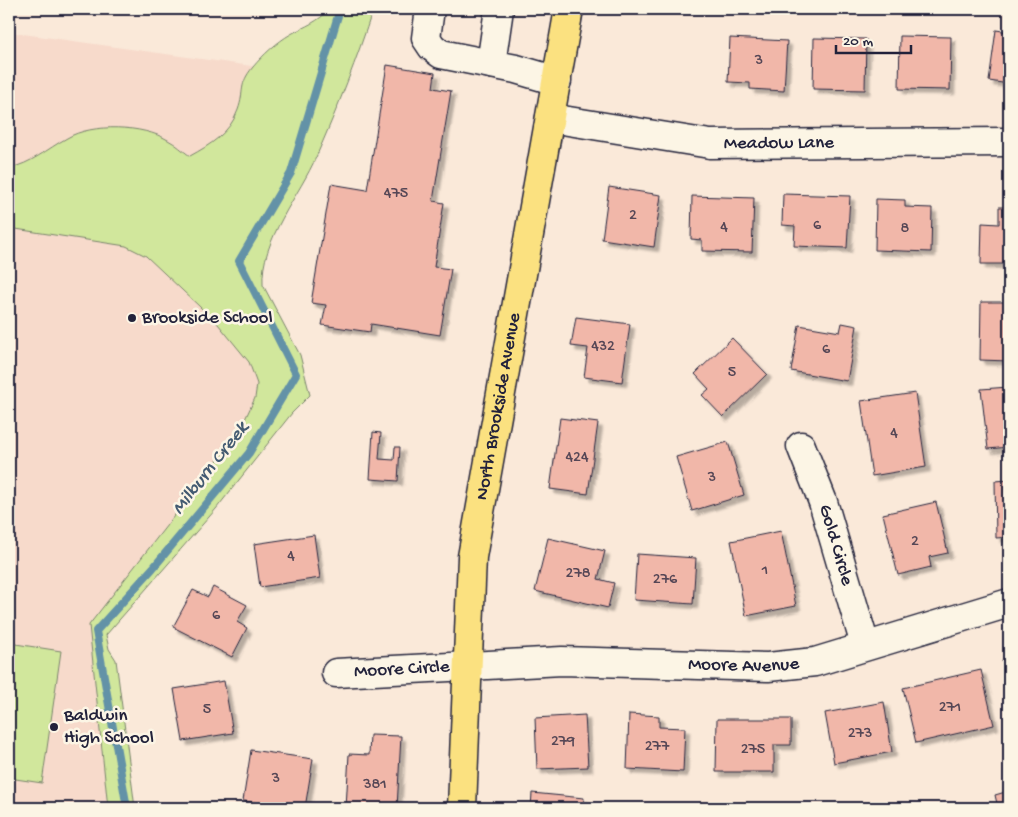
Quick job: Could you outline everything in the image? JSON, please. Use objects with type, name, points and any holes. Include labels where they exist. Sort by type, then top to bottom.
[{"type":"main road","name":"North Brookside Avenue","points":[[462,808],[472,557],[569,9]]},
{"type":"street","points":[[430,9],[426,38],[440,54],[557,80]]},
{"type":"street","points":[[490,64],[499,9]]},
{"type":"street","name":"Meadow Lane","points":[[550,118],[710,144],[1009,142]]},
{"type":"street","name":"Gold Circle","points":[[801,446],[823,502],[864,646]]},
{"type":"street","name":"Moore Avenue","points":[[468,664],[562,661],[768,667],[815,662],[1009,603]]},
{"type":"street","name":"Moore Circle","points":[[336,673],[468,664]]},
{"type":"shaded area","name":"Brookside School","points":[[9,32],[308,74],[228,259],[284,376],[89,625],[108,808],[9,808]]},
{"type":"green space","points":[[329,9],[373,9],[354,65],[325,137],[310,170],[274,235],[264,268],[263,285],[300,355],[310,395],[292,413],[216,509],[106,635],[109,649],[116,660],[135,808],[108,808],[89,625],[238,434],[255,398],[257,384],[249,362],[218,324],[146,256],[126,246],[9,228],[9,168],[32,160],[77,133],[103,128],[132,129],[158,135],[174,143],[190,156],[212,143],[225,132],[238,110],[245,79],[261,58],[291,34],[316,21]]},
{"type":"green space","points":[[9,643],[61,651],[42,783],[9,778]]},
{"type":"building","points":[[996,30],[1009,32],[1009,84],[989,81]]},
{"type":"building","points":[[900,36],[951,37],[950,90],[899,89]]},
{"type":"building","points":[[730,38],[787,41],[784,91],[750,89],[750,83],[728,82]]},
{"type":"building","points":[[814,38],[866,39],[865,90],[813,89]]},
{"type":"building","points":[[387,65],[435,73],[433,88],[451,91],[433,201],[444,203],[434,267],[451,269],[440,335],[371,324],[370,332],[322,325],[326,305],[311,303],[331,184],[367,190]]},
{"type":"building","points":[[609,187],[661,195],[654,247],[602,239]]},
{"type":"building","points":[[783,194],[850,196],[847,248],[794,246],[795,226],[782,225]]},
{"type":"building","points":[[692,196],[754,198],[752,252],[702,251],[702,240],[691,239]]},
{"type":"building","points":[[876,199],[905,200],[905,207],[932,208],[931,252],[875,250]]},
{"type":"building","points":[[999,207],[1009,207],[1009,264],[981,264],[982,223],[999,224]]},
{"type":"building","points":[[981,302],[1009,302],[1009,361],[980,360]]},
{"type":"building","points":[[576,317],[630,324],[622,382],[584,377],[588,348],[571,346]]},
{"type":"building","points":[[842,323],[857,326],[847,381],[791,371],[799,325],[840,332]]},
{"type":"building","points":[[732,338],[767,374],[723,417],[702,395],[709,389],[695,374]]},
{"type":"building","points":[[1009,387],[1009,447],[988,449],[981,389]]},
{"type":"building","points":[[915,393],[926,467],[872,476],[861,401]]},
{"type":"building","points":[[560,418],[598,423],[588,494],[550,489]]},
{"type":"building","points":[[373,432],[381,433],[379,459],[394,460],[395,447],[400,447],[398,481],[370,479]]},
{"type":"building","points":[[728,442],[744,495],[692,511],[676,457]]},
{"type":"building","points":[[1009,480],[1009,537],[996,538],[995,481]]},
{"type":"building","points":[[936,502],[948,553],[929,557],[931,567],[898,575],[883,514]]},
{"type":"building","points":[[781,531],[796,606],[746,616],[731,541]]},
{"type":"building","points":[[314,535],[320,578],[260,587],[254,544]]},
{"type":"building","points":[[548,538],[605,551],[598,579],[614,583],[608,608],[535,591]]},
{"type":"building","points":[[637,554],[696,558],[693,604],[634,600]]},
{"type":"building","points":[[213,587],[247,605],[237,622],[247,628],[232,657],[173,627],[193,590],[208,597]]},
{"type":"building","points":[[1009,658],[1009,688],[1002,660]]},
{"type":"building","points":[[981,670],[994,725],[916,743],[903,688]]},
{"type":"building","points":[[224,681],[233,733],[183,741],[174,689]]},
{"type":"building","points":[[884,702],[892,752],[834,763],[825,713]]},
{"type":"building","points":[[629,714],[659,716],[659,727],[685,728],[683,772],[627,769]]},
{"type":"building","points":[[585,715],[588,767],[537,769],[535,718]]},
{"type":"building","points":[[717,719],[791,719],[791,745],[774,745],[774,772],[716,772]]},
{"type":"building","points":[[370,735],[401,736],[397,808],[346,808],[349,754],[369,755]]},
{"type":"building","points":[[251,750],[313,759],[305,808],[243,801]]},
{"type":"building","points":[[1009,791],[1009,808],[998,808],[995,795]]},
{"type":"building","points":[[532,793],[584,798],[583,808],[531,808]]},
{"type":"waterway","name":"Milburn Creek","points":[[127,808],[96,631],[153,568],[249,453],[296,374],[239,261],[291,173],[340,9]]},
{"type":"place","name":"Brookside School","points":[[132,318]]},
{"type":"place","name":"Baldwin High School","points":[[54,727]]}]
